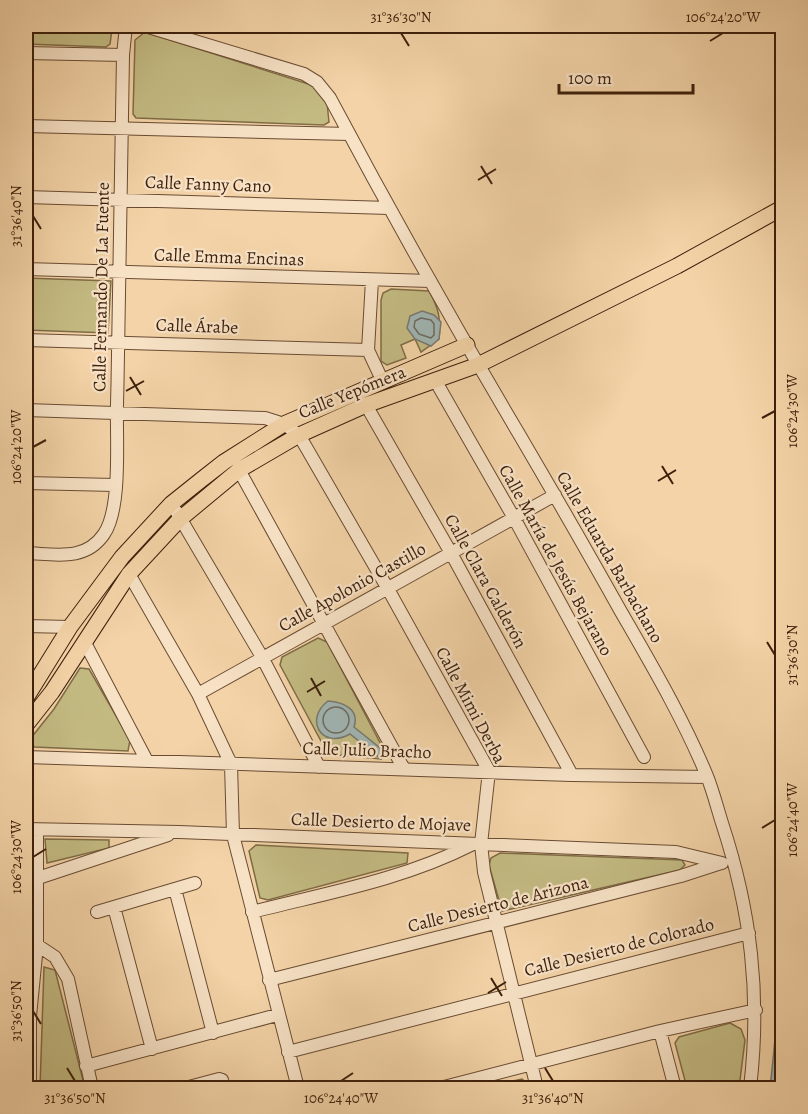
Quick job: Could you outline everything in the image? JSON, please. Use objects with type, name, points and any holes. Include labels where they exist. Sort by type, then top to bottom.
[{"type":"main road","name":"Calle Yepómera","points":[[26,724],[52,692],[129,574],[180,519],[239,470],[299,435],[366,405],[478,365],[677,266],[783,208]]},
{"type":"main road","name":"Calle Yepómera","points":[[26,698],[70,627],[122,557],[171,504],[224,462],[284,424],[466,345]]},
{"type":"street","name":"Calle Fernando De La Fuente","points":[[26,553],[78,554],[87,550],[95,544],[110,524],[113,512],[116,485],[121,128],[126,26]]},
{"type":"street","name":"Calle Eduarda Barbachano","points":[[145,26],[304,74],[317,82],[326,92],[466,345],[555,495],[678,715],[707,777],[749,933],[756,1010],[750,1089]]},
{"type":"street","points":[[26,53],[123,55]]},
{"type":"street","points":[[26,126],[349,134]]},
{"type":"street","name":"Calle Fanny Cano","points":[[26,197],[390,208]]},
{"type":"street","name":"Calle Emma Encinas","points":[[26,269],[430,280]]},
{"type":"street","points":[[372,280],[368,350],[383,382]]},
{"type":"street","name":"Calle Árabe","points":[[26,340],[368,350]]},
{"type":"street","name":"Calle María de Jesús Bejarano","points":[[435,380],[644,758]]},
{"type":"street","name":"Calle Clara Calderón","points":[[366,405],[451,553],[572,775]]},
{"type":"street","points":[[26,410],[265,418],[284,424],[299,435]]},
{"type":"street","name":"Calle Mimi Derba","points":[[299,435],[388,588],[489,771],[477,844],[537,1089]]},
{"type":"street","points":[[239,470],[404,769]]},
{"type":"street","points":[[26,483],[116,485]]},
{"type":"street","name":"Calle Apolonio Castillo","points":[[198,694],[555,495]]},
{"type":"street","points":[[171,504],[262,657],[319,767]]},
{"type":"street","points":[[129,574],[198,694],[231,764],[233,835],[298,1089]]},
{"type":"street","points":[[26,626],[70,627]]},
{"type":"street","points":[[84,641],[147,761]]},
{"type":"street","name":"Calle Julio Bracho","points":[[26,757],[572,775],[707,777]]},
{"type":"street","points":[[30,1089],[28,1016],[37,945],[38,878],[31,830]]},
{"type":"street","name":"Calle Desierto de Mojave","points":[[31,830],[179,832],[676,852],[728,861]]},
{"type":"street","points":[[38,878],[179,832]]},
{"type":"street","points":[[252,912],[395,876],[477,844]]},
{"type":"street","name":"Calle Desierto de Arizona","points":[[269,980],[681,876],[728,861]]},
{"type":"street","points":[[97,912],[195,883]]},
{"type":"street","points":[[175,889],[213,1033]]},
{"type":"street","points":[[114,907],[152,1049]]},
{"type":"street","name":"Calle Desierto de Colorado","points":[[288,1052],[749,933]]},
{"type":"street","points":[[37,945],[55,957],[68,979],[92,1089]]},
{"type":"street","points":[[440,1089],[660,1031],[756,1010]]},
{"type":"street","points":[[86,1066],[278,1015]]},
{"type":"street","points":[[660,1031],[675,1089]]},
{"type":"street","points":[[185,1089],[211,1080],[223,1084]]},
{"type":"shaded area","points":[[26,26],[109,26],[112,29],[110,44],[106,47],[26,44]]},
{"type":"shaded area","points":[[145,32],[321,88],[326,93],[329,122],[324,125],[136,118],[133,114],[135,40]]},
{"type":"shaded area","points":[[26,278],[111,281],[108,333],[26,330]]},
{"type":"shaded area","points":[[391,289],[429,291],[437,309],[440,332],[439,339],[421,352],[415,339],[401,345],[406,358],[387,365],[381,361],[381,300],[383,293]]},
{"type":"shaded area","points":[[318,638],[327,642],[385,752],[381,759],[328,754],[280,665],[282,657]]},
{"type":"shaded area","points":[[80,668],[89,669],[130,740],[128,751],[34,747],[31,738],[54,709]]},
{"type":"shaded area","points":[[45,839],[109,840],[109,848],[47,863]]},
{"type":"shaded area","points":[[256,845],[408,853],[407,863],[268,900],[260,898],[249,851]]},
{"type":"shaded area","points":[[500,853],[682,860],[685,865],[680,870],[502,911],[489,865],[491,858]]},
{"type":"shaded area","points":[[44,967],[55,970],[85,1088],[40,1088]]},
{"type":"shaded area","points":[[730,1023],[741,1029],[745,1040],[739,1088],[687,1088],[675,1043],[679,1037]]},
{"type":"shaded area","points":[[522,1079],[530,1088],[481,1088]]},
{"type":"water","points":[[422,311],[434,315],[441,322],[439,339],[431,346],[415,339],[407,328],[410,316]]},
{"type":"water","points":[[328,701],[344,705],[352,711],[355,715],[354,727],[385,752],[381,759],[350,734],[340,738],[331,738],[319,730],[317,716]]},
{"type":"water","points":[[782,932],[782,1088],[770,1088],[776,1022],[777,950],[779,934]]}]
